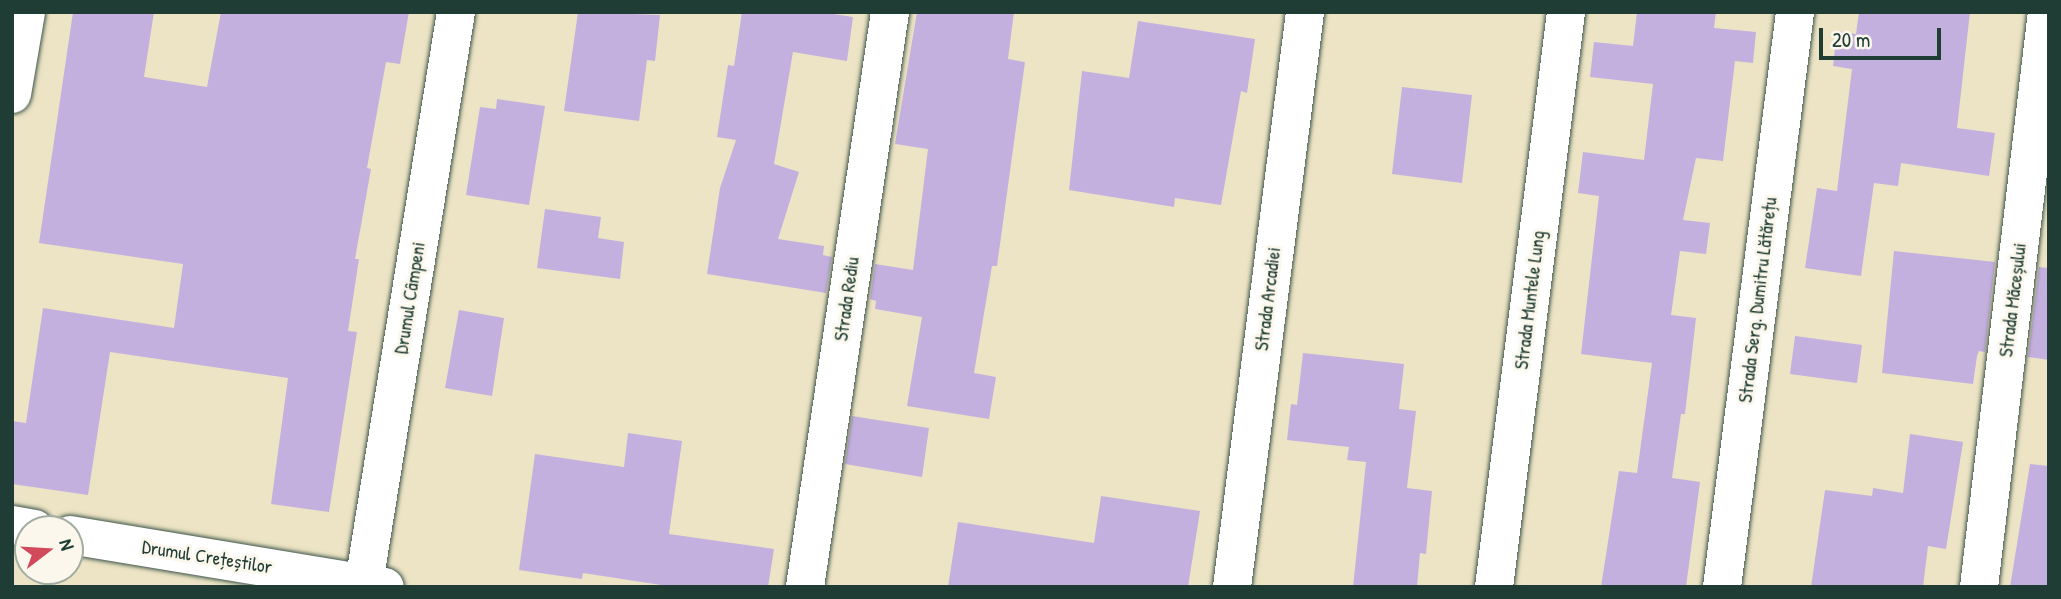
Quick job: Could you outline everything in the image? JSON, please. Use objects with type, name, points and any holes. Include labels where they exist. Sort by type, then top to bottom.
[{"type":"street","points":[[12,94],[26,12]]},
{"type":"street","name":"Drumul Câmpeni","points":[[375,585],[456,12]]},
{"type":"street","name":"Strada Rediu","points":[[805,587],[890,12]]},
{"type":"street","name":"Strada Arcadiei","points":[[1232,587],[1305,12]]},
{"type":"street","name":"Strada Muntele Lung","points":[[1494,587],[1566,12]]},
{"type":"street","name":"Strada Serg. Dumitru Lătărețu","points":[[1722,587],[1795,12]]},
{"type":"street","name":"Strada Măceșului","points":[[1979,587],[2047,12]]},
{"type":"street","name":"Drumul Crețeștilor","points":[[84,546],[375,585]]},
{"type":"building","points":[[73,12],[154,12],[144,77],[207,87],[221,12],[409,12],[400,64],[386,62],[367,168],[371,169],[355,259],[359,259],[348,331],[357,332],[329,512],[271,504],[288,378],[110,352],[88,495],[12,484],[12,421],[26,423],[43,308],[174,328],[183,264],[39,243]]},
{"type":"building","points":[[578,12],[660,15],[655,61],[647,60],[639,121],[564,111]]},
{"type":"building","points":[[742,12],[820,12],[853,17],[847,61],[793,52],[774,164],[799,172],[778,239],[824,246],[823,255],[832,257],[826,293],[707,274],[720,188],[736,140],[717,137],[728,65],[734,66]]},
{"type":"building","points":[[917,12],[1014,12],[1008,59],[1025,62],[997,266],[992,266],[974,373],[996,377],[989,419],[907,406],[922,317],[875,309],[876,301],[870,299],[875,264],[913,270],[928,149],[895,144]]},
{"type":"building","points":[[1637,12],[1716,12],[1714,28],[1756,32],[1753,63],[1735,61],[1723,161],[1696,158],[1683,220],[1710,223],[1706,254],[1680,251],[1671,315],[1696,318],[1685,414],[1681,414],[1672,478],[1700,482],[1686,587],[1601,587],[1619,471],[1637,473],[1652,363],[1581,354],[1599,196],[1578,193],[1583,152],[1644,160],[1653,84],[1590,77],[1594,42],[1633,46]]},
{"type":"building","points":[[1859,12],[1970,12],[1957,128],[1995,133],[1989,176],[1901,163],[1898,186],[1874,183],[1861,276],[1805,268],[1817,188],[1837,191],[1852,69],[1833,66],[1837,31],[1856,34]]},
{"type":"building","points":[[1138,21],[1255,39],[1247,93],[1241,91],[1221,205],[1175,198],[1174,207],[1069,190],[1082,71],[1129,78]]},
{"type":"building","points":[[1402,87],[1472,95],[1462,183],[1392,174]]},
{"type":"building","points":[[497,99],[545,106],[529,205],[466,195],[480,107],[496,109]]},
{"type":"building","points":[[545,209],[601,217],[598,238],[624,242],[620,279],[537,268]]},
{"type":"building","points":[[1894,251],[1995,262],[1985,352],[1979,351],[1977,356],[1973,384],[1882,373]]},
{"type":"building","points":[[2039,267],[2049,268],[2049,360],[2028,357]]},
{"type":"building","points":[[459,310],[504,318],[492,396],[445,388]]},
{"type":"building","points":[[1795,336],[1862,345],[1857,383],[1790,374]]},
{"type":"building","points":[[1303,353],[1404,364],[1399,409],[1416,411],[1407,488],[1432,491],[1426,554],[1420,553],[1417,587],[1353,587],[1366,462],[1347,460],[1349,447],[1287,440],[1291,404],[1297,405]]},
{"type":"building","points":[[852,416],[929,428],[922,477],[845,464]]},
{"type":"building","points":[[628,433],[682,441],[669,534],[774,549],[768,587],[674,587],[583,573],[582,579],[519,570],[535,454],[624,467]]},
{"type":"building","points":[[1910,434],[1963,442],[1946,549],[1928,546],[1923,587],[1811,587],[1825,490],[1872,496],[1873,488],[1903,493]]},
{"type":"building","points":[[2030,464],[2049,466],[2049,587],[2010,587]]},
{"type":"building","points":[[1101,496],[1200,511],[1188,587],[948,587],[958,522],[1094,543]]}]
